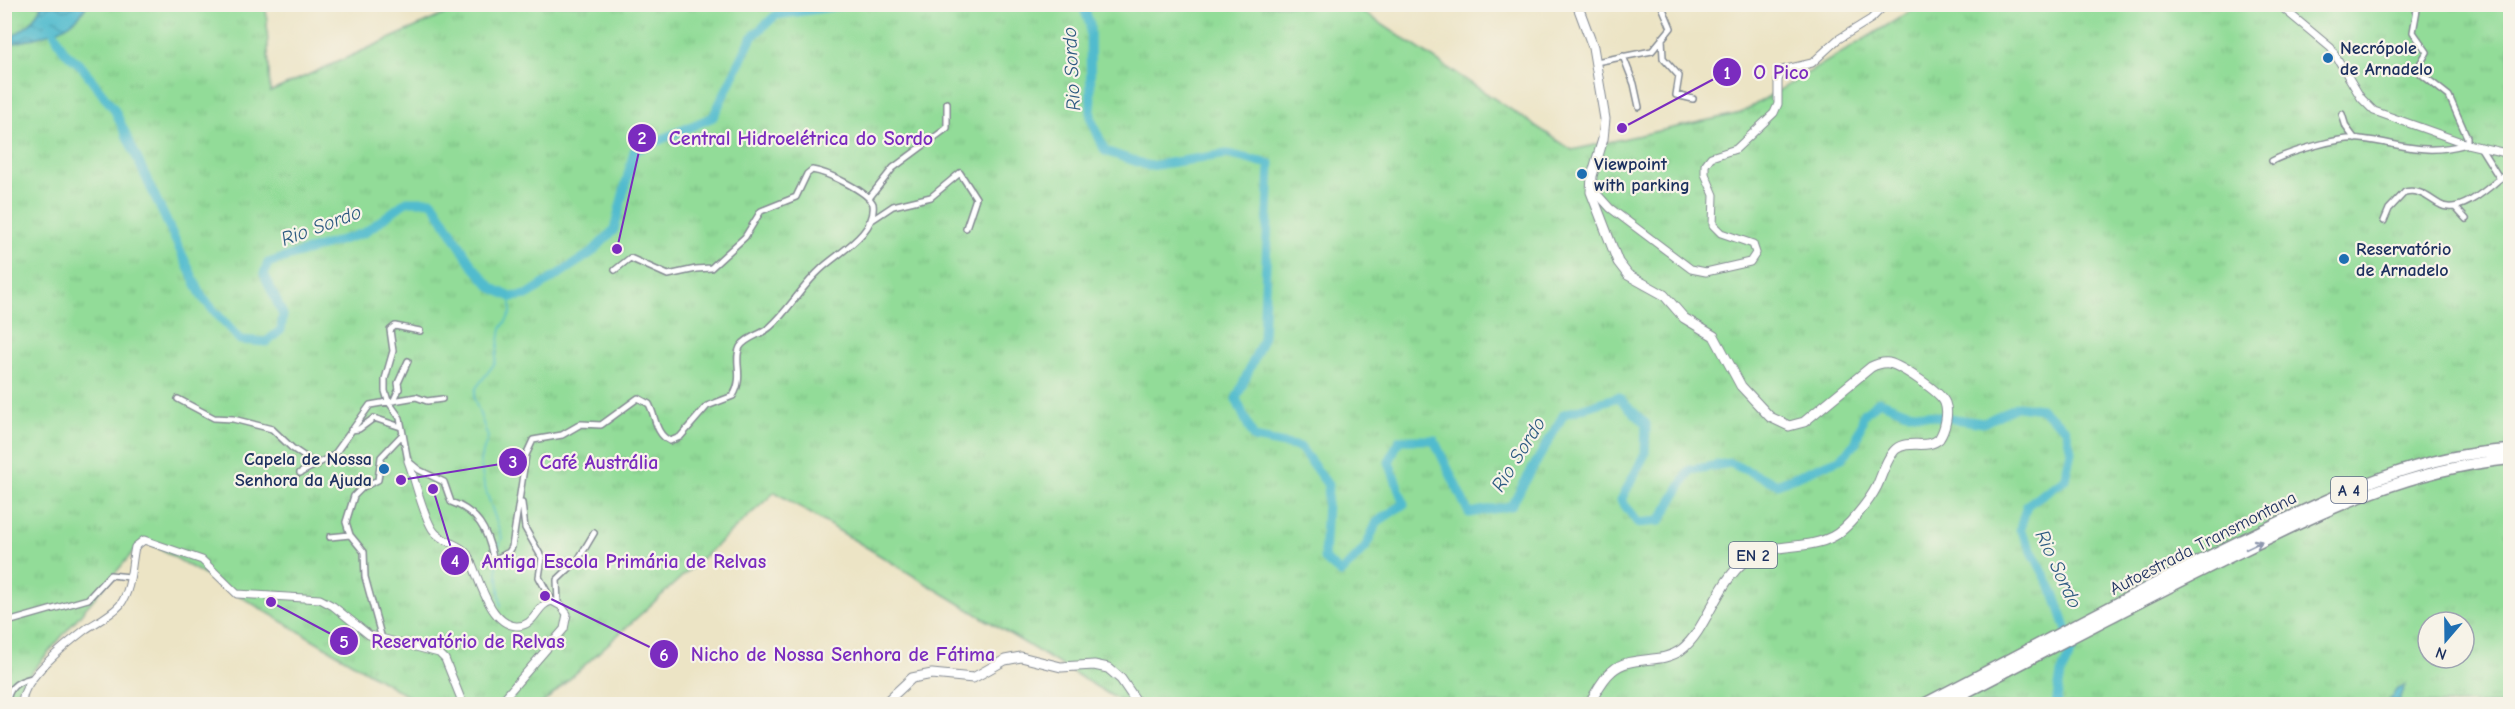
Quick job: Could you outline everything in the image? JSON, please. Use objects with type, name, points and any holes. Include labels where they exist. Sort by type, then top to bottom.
[{"type":"highway","name":"Autoestrada Transmontana","points":[[1943,705],[2321,502],[2382,477],[2436,461],[2511,450]]},
{"type":"highway","name":"Autoestrada Transmontana","points":[[1924,705],[2199,566],[2326,510],[2384,486],[2448,468],[2511,459]]},
{"type":"main road","name":"EN 2","points":[[1577,4],[1596,62],[1605,122],[1591,187],[1600,218],[1623,270],[1662,294],[1683,317],[1712,334],[1724,352],[1740,386],[1778,423],[1791,426],[1804,422],[1871,367],[1883,363],[1896,366],[1935,391],[1946,405],[1943,432],[1937,441],[1929,445],[1904,445],[1896,450],[1869,499],[1835,536],[1764,551],[1746,560],[1728,578],[1683,647],[1658,659],[1628,662],[1618,666],[1606,676],[1589,705]]},
{"type":"main road","points":[[884,705],[912,678],[932,674],[973,678],[984,674],[1005,660],[1021,657],[1061,667],[1105,667],[1120,677],[1138,705]]},
{"type":"street","points":[[1596,62],[1652,51],[1670,31],[1671,25],[1661,4]]},
{"type":"street","points":[[1591,187],[1616,213],[1693,270],[1706,272],[1750,262],[1756,253],[1753,244],[1721,233],[1713,225],[1714,200],[1705,174],[1706,162],[1711,157],[1736,149],[1774,113],[1779,104],[1778,80],[1782,70],[1812,63],[1837,40],[1871,19],[1886,4]]},
{"type":"street","points":[[2278,4],[2336,54],[2369,107],[2380,114],[2467,144],[2511,154]]},
{"type":"street","points":[[2418,4],[2413,32],[2427,52],[2420,64],[2420,73],[2449,96],[2467,137],[2467,144]]},
{"type":"street","points":[[1662,38],[1663,58],[1679,76],[1676,95],[1693,99]]},
{"type":"street","points":[[1623,56],[1634,84],[1639,107]]},
{"type":"street","points":[[870,197],[893,168],[948,127],[947,103]]},
{"type":"street","points":[[2342,114],[2346,127],[2355,138]]},
{"type":"street","points":[[2272,161],[2302,148],[2355,138],[2422,150],[2467,144]]},
{"type":"street","points":[[2480,147],[2500,179]]},
{"type":"street","points":[[408,461],[418,470],[444,481],[451,501],[471,510],[487,534],[494,559],[508,552],[512,546],[526,454],[534,440],[563,435],[581,424],[603,424],[635,398],[649,404],[657,429],[665,439],[670,441],[678,439],[707,406],[727,400],[734,394],[740,378],[737,355],[742,344],[772,326],[801,295],[812,278],[851,245],[869,222],[874,209],[870,197],[843,180],[813,170],[808,173],[795,198],[762,211],[745,237],[712,268],[668,275],[629,258],[615,270]]},
{"type":"street","points":[[2384,221],[2387,212],[2401,194],[2412,187],[2440,205],[2455,207],[2493,186],[2511,170]]},
{"type":"street","points":[[869,222],[893,206],[931,196],[960,172],[976,198],[966,228]]},
{"type":"street","points":[[2455,207],[2466,219]]},
{"type":"street","points":[[1600,218],[1606,213],[1616,213]]},
{"type":"street","points":[[420,332],[396,326],[390,329],[393,351],[385,382],[400,418],[408,461],[433,530],[456,544],[467,554],[494,611],[503,620],[515,626],[524,624],[533,620],[544,604],[555,602]]},
{"type":"street","points":[[391,401],[399,389],[398,383],[408,361]]},
{"type":"street","points":[[300,473],[334,454],[366,408],[380,403],[416,397],[427,401],[442,399]]},
{"type":"street","points":[[178,399],[214,418],[233,419],[270,428],[292,448],[317,465]]},
{"type":"street","points":[[351,430],[376,418],[401,427]]},
{"type":"street","points":[[382,639],[366,580],[364,552],[350,535],[345,522],[352,499],[363,487],[378,480],[381,457],[402,435]]},
{"type":"street","points":[[499,705],[566,627],[567,614],[555,602],[539,577],[542,558],[525,526],[520,493]]},
{"type":"street","points":[[555,602],[557,580],[578,560],[594,533]]},
{"type":"street","points":[[330,537],[350,535]]},
{"type":"street","points":[[23,705],[23,691],[32,678],[83,632],[120,605],[130,577],[136,544],[141,540],[150,541],[205,562],[237,594],[321,599],[367,634],[441,654],[463,705]]},
{"type":"street","points":[[4,623],[86,599],[110,576],[130,577]]},
{"type":"street","points":[[7,705],[9,693],[14,685],[32,678]]},
{"type":"green space","points":[[4,5],[266,5],[270,92],[465,5],[1353,5],[1572,150],[1741,113],[1921,5],[2510,5],[2510,704],[1125,704],[775,492],[542,704],[421,704],[144,539],[5,704]]},
{"type":"water","points":[[42,5],[87,5],[80,15],[62,28],[5,46],[5,42],[31,23]]},
{"type":"water","points":[[2405,686],[2399,704],[2386,704],[2396,690]]},
{"type":"waterway","name":"Rio Sordo","points":[[49,23],[64,51],[82,67],[114,109],[202,297],[240,340],[266,342],[281,330],[283,315],[264,274],[268,263],[364,233],[407,201],[432,201],[472,265],[492,288],[511,297],[527,295],[591,253],[614,230],[634,151],[713,117],[752,37],[776,15],[852,4]]},
{"type":"waterway","name":"Rio Sordo","points":[[1082,4],[1090,24],[1091,119],[1105,151],[1149,166],[1227,154],[1270,164],[1263,339],[1236,399],[1254,438],[1300,447],[1328,485],[1324,559],[1341,573],[1365,548],[1377,522],[1404,504],[1389,462],[1399,440],[1434,440],[1469,513],[1511,506],[1564,414],[1618,397],[1646,424],[1645,454],[1621,500],[1638,523],[1660,521],[1690,470],[1730,463],[1777,484],[1842,458],[1856,442],[1864,414],[1879,401],[1907,412],[1983,423],[2018,406],[2041,409],[2066,429],[2071,451],[2065,479],[2027,505],[2020,529],[2054,593],[2073,648],[2061,674],[2056,704]]},
{"type":"waterway","points":[[495,556],[502,538],[484,485],[480,461],[488,437],[474,398],[476,388],[495,363],[501,329],[511,313],[511,297]]},
{"type":"waterway","points":[[496,560],[501,607]]},
{"type":"place","name":"Necrópole de Arnadelo","points":[[2328,58]]},
{"type":"place","name":"O Pico","points":[[1622,128]]},
{"type":"place","name":"Viewpoint with parking","points":[[1582,174]]},
{"type":"place","name":"Central Hidroelétrica do Sordo","points":[[617,249]]},
{"type":"place","name":"Reservatório de Arnadelo","points":[[2344,259]]},
{"type":"place","name":"Capela de Nossa Senhora da Ajuda","points":[[384,469]]},
{"type":"place","name":"Café Austrália","points":[[401,480]]},
{"type":"place","name":"Antiga Escola Primária de Relvas","points":[[433,489]]},
{"type":"place","name":"Nicho de Nossa Senhora de Fátima","points":[[545,596]]},
{"type":"place","name":"Reservatório de Relvas","points":[[271,602]]}]
